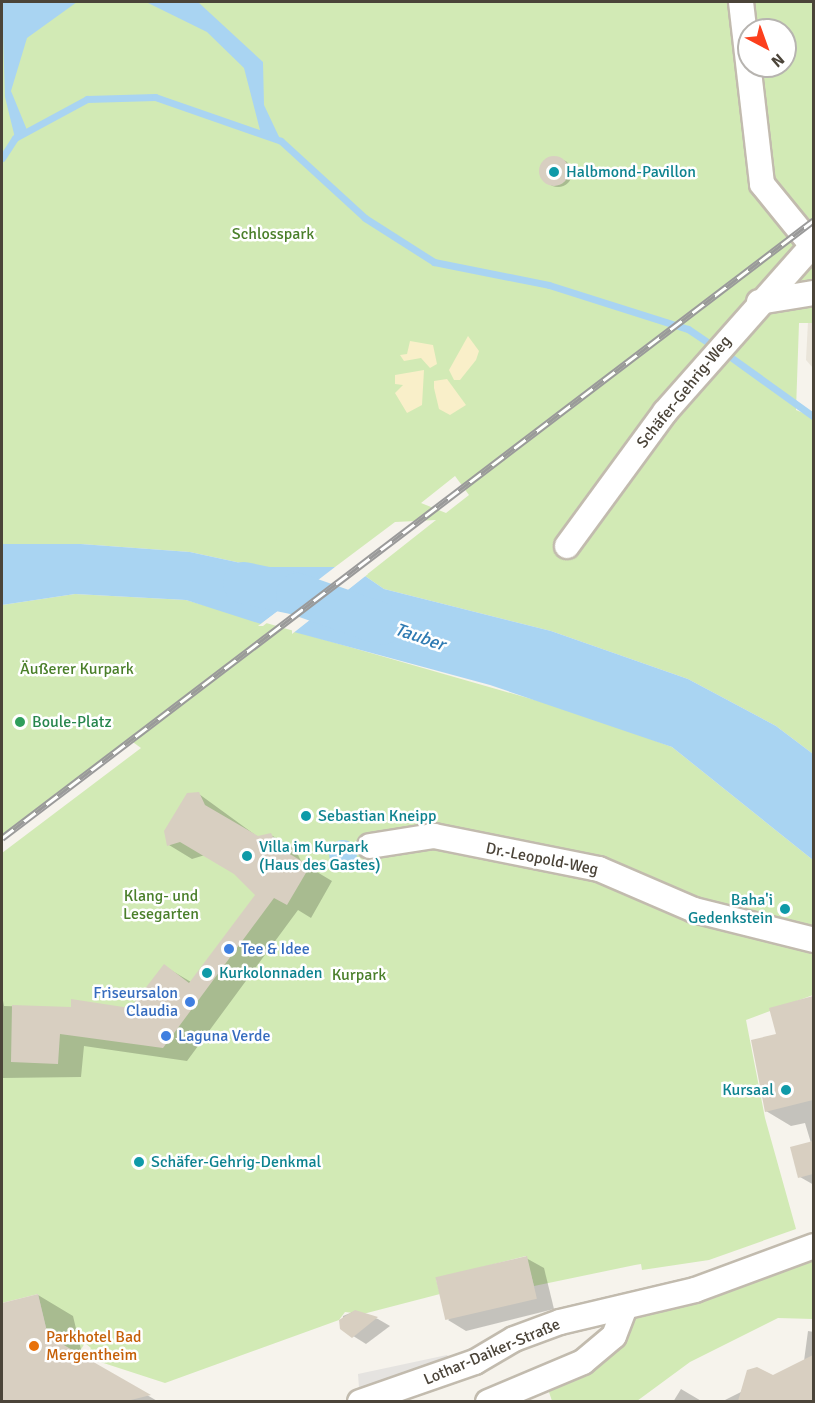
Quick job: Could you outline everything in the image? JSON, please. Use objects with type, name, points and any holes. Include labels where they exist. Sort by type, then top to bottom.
[{"type":"street","points":[[741,2],[762,184],[813,247]]},
{"type":"street","name":"Schäfer-Gehrig-Weg","points":[[567,546],[707,364],[754,307],[813,247]]},
{"type":"street","points":[[754,307],[813,293]]},
{"type":"street","name":"Dr.-Leopold-Weg","points":[[370,846],[434,836],[599,869],[694,910],[813,940]]},
{"type":"street","name":"Lothar-Daiker-Straße","points":[[360,1401],[475,1362],[514,1339],[560,1322],[750,1273],[813,1246]]},
{"type":"street","points":[[488,1401],[583,1362],[614,1336],[625,1307]]},
{"type":"shaded area","points":[[813,225],[813,368],[806,360]]},
{"type":"shaded area","points":[[447,1355],[458,1368],[360,1401],[358,1374]]},
{"type":"green space","name":"Schlosspark","points":[[2,2],[813,2],[813,220],[800,231],[813,248],[814,323],[799,323],[796,410],[813,417],[813,754],[776,726],[688,679],[551,631],[384,589],[365,576],[436,520],[395,522],[335,567],[260,567],[190,552],[81,544],[2,544]],"holes":[[[455,476],[469,495],[446,513],[421,503]]]},
{"type":"green space","name":"Kurpark","points":[[75,594],[186,600],[580,713],[672,747],[813,860],[813,995],[746,1020],[765,1118],[796,1229],[709,1260],[642,1270],[641,1264],[534,1286],[526,1256],[436,1279],[440,1294],[363,1314],[345,1312],[339,1320],[165,1383],[85,1357],[91,1348],[85,1343],[78,1354],[48,1336],[38,1294],[2,1303],[2,853],[141,748],[130,740],[2,838],[2,605]]},
{"type":"green space","points":[[813,1246],[813,1319],[778,1318],[690,1362],[637,1401],[552,1401],[545,1380],[583,1362],[625,1307]]},
{"type":"sand","points":[[468,336],[479,351],[476,360],[460,380],[454,380],[449,370]]},
{"type":"sand","points":[[410,341],[433,345],[437,364],[430,368],[421,358],[404,361],[400,355],[407,354]]},
{"type":"sand","points":[[424,370],[422,405],[407,413],[395,393],[403,385],[395,384],[395,375]]},
{"type":"sand","points":[[447,379],[466,405],[450,415],[439,409],[434,388],[434,381]]},
{"type":"water","points":[[2,2],[77,2],[27,38],[11,91],[27,130],[15,138],[5,97]]},
{"type":"water","points":[[146,2],[198,2],[263,62],[264,105],[281,141],[261,134],[244,68],[207,32]]},
{"type":"water","points":[[2,544],[81,544],[190,552],[260,567],[335,567],[261,624],[186,600],[75,594],[2,605]]},
{"type":"water","points":[[365,576],[384,589],[551,631],[688,679],[776,726],[813,754],[813,860],[672,747],[490,685],[294,632]]},
{"type":"water","points":[[343,840],[353,844],[357,854],[353,864],[343,868],[333,864],[329,854],[333,844]]},
{"type":"pier","points":[[338,566],[263,626],[258,626]]},
{"type":"pier","points":[[364,574],[368,574],[292,634],[292,630]]},
{"type":"building","name":"Halbmond-Pavillon","points":[[554,156],[564,161],[569,171],[564,181],[554,186],[544,181],[539,171],[544,161]]},
{"type":"building","points":[[199,792],[205,805],[258,836],[271,833],[278,847],[310,866],[287,905],[274,898],[163,1048],[60,1034],[58,1064],[11,1062],[12,1005],[71,1007],[71,999],[130,1008],[164,964],[189,983],[255,895],[234,874],[180,842],[167,846],[164,831],[187,793]]},
{"type":"building","name":"Kursaal","points":[[813,996],[813,1100],[765,1112],[751,1040],[776,1034],[769,1008]]},
{"type":"building","points":[[813,1141],[813,1174],[798,1178],[790,1147]]},
{"type":"building","points":[[527,1256],[537,1299],[445,1320],[435,1277]]},
{"type":"building","name":"Parkhotel Bad Mergentheim","points":[[38,1294],[48,1336],[151,1395],[127,1401],[2,1401],[2,1303]]},
{"type":"building","points":[[355,1310],[378,1317],[352,1338],[340,1329],[339,1320]]},
{"type":"building","points":[[813,1355],[813,1401],[738,1401],[747,1370],[757,1367],[773,1375]]},
{"type":"waterway","points":[[2,158],[15,138],[87,99],[155,97],[281,141],[365,218],[434,262],[549,285],[688,329],[715,347]]},
{"type":"waterway","points":[[725,353],[814,417]]},
{"type":"waterway","name":"Tauber","points":[[244,583],[297,594],[382,624]]},
{"type":"railway","points":[[2,838],[814,220]]},
{"type":"place","name":"Halbmond-Pavillon","points":[[554,172]]},
{"type":"place","name":"Boule-Platz","points":[[20,722]]},
{"type":"place","name":"Sebastian Kneipp","points":[[306,816]]},
{"type":"place","name":"Villa im Kurpark (Haus des Gastes)","points":[[247,856]]},
{"type":"place","name":"Baha'i Gedenkstein","points":[[785,909]]},
{"type":"place","name":"Tee & Idee","points":[[229,949]]},
{"type":"place","name":"Kurkolonnaden","points":[[207,973]]},
{"type":"place","name":"Friseursalon Claudia","points":[[190,1002]]},
{"type":"place","name":"Laguna Verde","points":[[166,1036]]},
{"type":"place","name":"Kursaal","points":[[786,1090]]},
{"type":"place","name":"Schäfer-Gehrig-Denkmal","points":[[139,1162]]},
{"type":"place","name":"Parkhotel Bad Mergentheim","points":[[34,1346]]},
{"type":"park label","name":"Äußerer Kurpark","points":[[77,669]]},
{"type":"park label","name":"Klang- und Lesegarten","points":[[161,905]]}]
